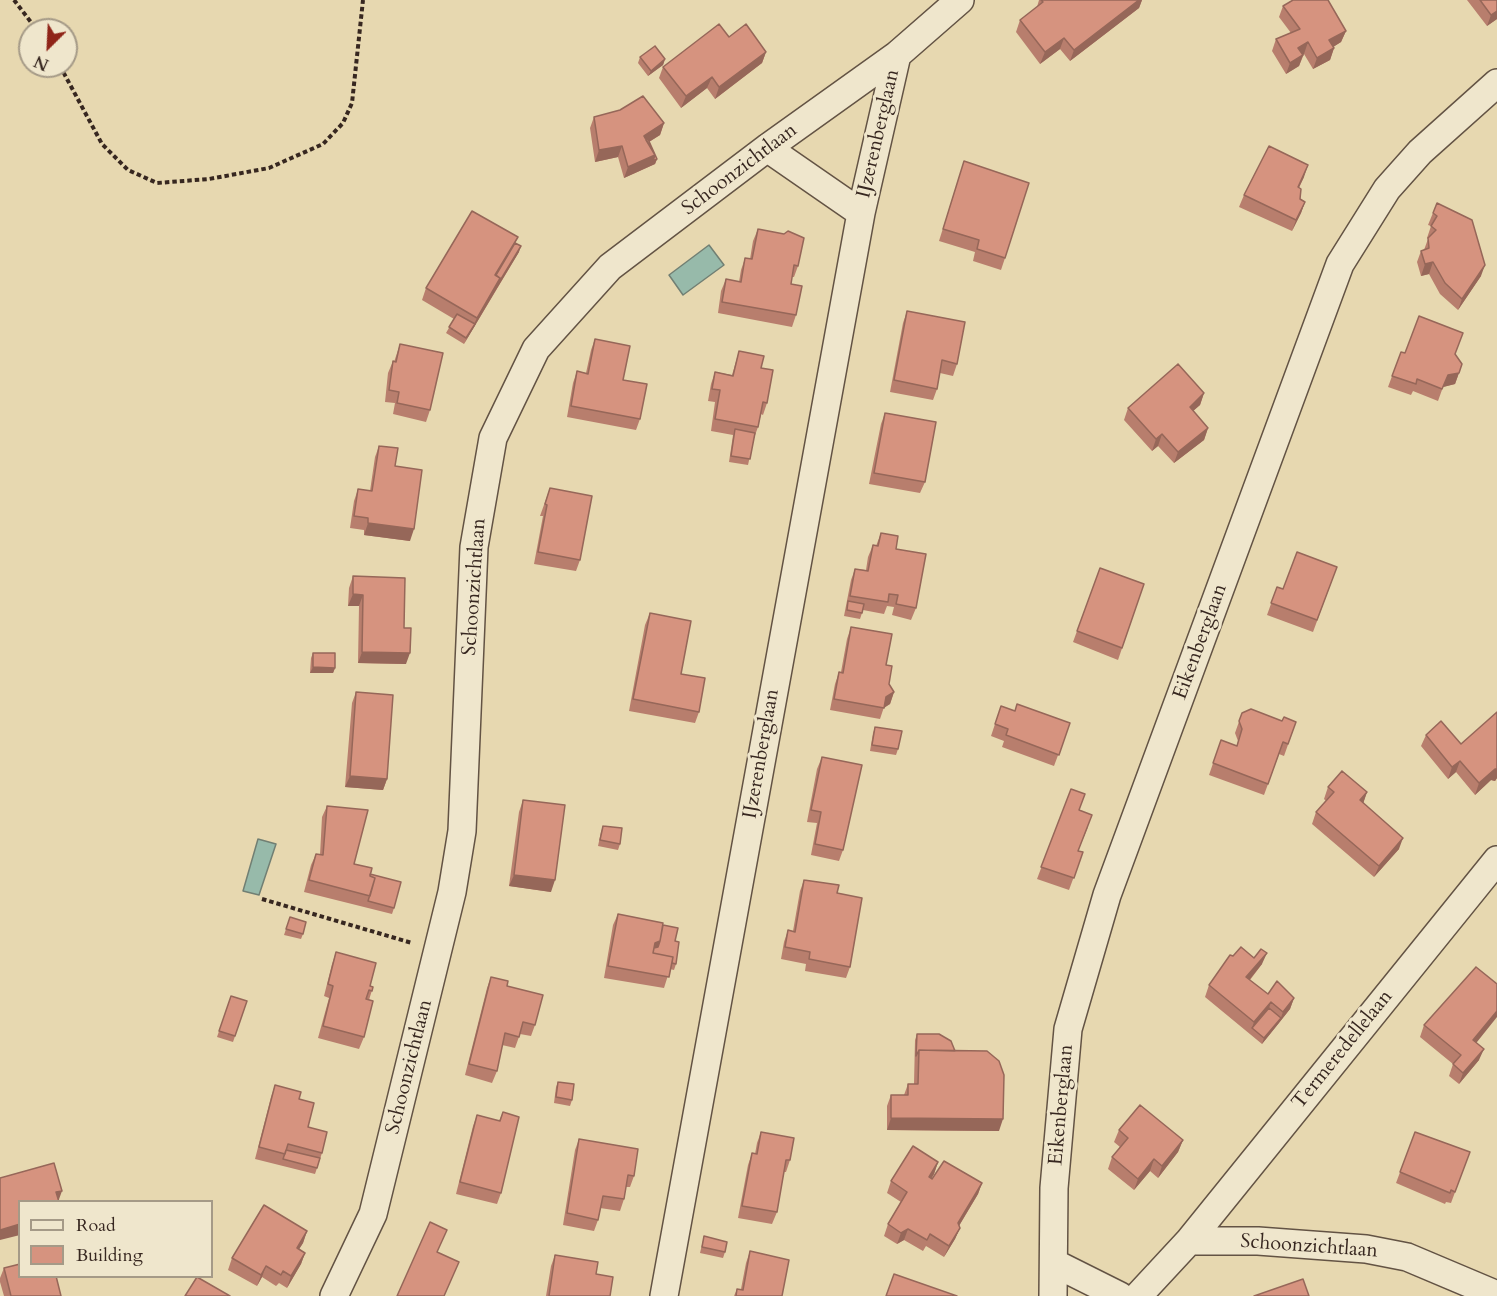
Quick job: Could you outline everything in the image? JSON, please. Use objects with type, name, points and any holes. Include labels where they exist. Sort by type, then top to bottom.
[{"type":"street","name":"Schoonzichtlaan","points":[[334,1296],[373,1214],[439,951],[462,831],[474,547],[493,438],[536,349],[610,267],[767,148],[897,55],[960,0]]},
{"type":"street","name":"IJzerenberglaan","points":[[664,1296],[861,213],[897,55]]},
{"type":"street","name":"Eikenberglaan","points":[[1053,1296],[1054,1188],[1072,1018],[1107,895],[1340,264],[1387,189],[1420,152],[1497,83]]},
{"type":"street","name":"IJzerenberglaan","points":[[767,148],[861,213]]},
{"type":"street","name":"Termeredellelaan","points":[[1189,1241],[1497,860]]},
{"type":"street","name":"Schoonzichtlaan","points":[[1189,1241],[1258,1241],[1366,1249],[1407,1257],[1497,1295]]},
{"type":"street","points":[[1138,1296],[1189,1241]]},
{"type":"street","points":[[1054,1263],[1120,1296]]},
{"type":"path","points":[[14,0],[28,18]]},
{"type":"path","points":[[66,78],[102,144],[129,170],[158,183],[209,179],[269,168],[323,144],[343,123],[352,103],[363,0]]},
{"type":"path","points":[[262,899],[439,951]]},
{"type":"shaded area","points":[[709,245],[724,265],[683,295],[669,275]]},
{"type":"shaded area","points":[[258,839],[276,844],[259,895],[243,891]]},
{"type":"building","points":[[1041,0],[1139,0],[1074,50],[1064,38],[1045,52],[1020,20],[1043,2]]},
{"type":"building","points":[[1293,0],[1328,0],[1346,31],[1329,40],[1334,48],[1317,58],[1308,42],[1298,48],[1303,55],[1290,63],[1276,39],[1300,29],[1283,6]]},
{"type":"building","points":[[1480,0],[1497,0],[1497,11],[1491,15]]},
{"type":"building","points":[[719,24],[729,37],[746,24],[766,52],[719,87],[712,77],[686,96],[663,67]]},
{"type":"building","points":[[655,46],[665,59],[651,71],[640,57]]},
{"type":"building","points":[[643,96],[664,123],[644,136],[655,155],[628,167],[622,146],[599,150],[594,117],[620,110]]},
{"type":"building","points":[[648,139],[657,159],[653,161],[655,155],[646,140]]},
{"type":"building","points":[[1269,146],[1308,165],[1298,187],[1301,189],[1300,199],[1305,202],[1296,220],[1244,195]]},
{"type":"building","points":[[964,161],[1029,183],[1005,258],[977,249],[979,240],[943,229]]},
{"type":"building","points":[[1437,203],[1472,220],[1485,265],[1462,299],[1445,283],[1433,262],[1425,264],[1421,251],[1429,248],[1428,238],[1436,230],[1431,226],[1437,216],[1433,213]]},
{"type":"building","points":[[472,211],[518,237],[495,275],[500,278],[477,318],[426,288]]},
{"type":"building","points":[[758,229],[784,234],[788,231],[804,238],[798,266],[794,265],[791,284],[802,286],[796,315],[722,302],[726,279],[741,282],[745,258],[752,259]]},
{"type":"building","points":[[515,243],[521,246],[498,284],[500,278],[496,275]]},
{"type":"building","points":[[907,311],[965,322],[957,364],[942,360],[937,389],[894,380]]},
{"type":"building","points":[[457,314],[475,324],[466,338],[449,327]]},
{"type":"building","points":[[1419,316],[1463,333],[1455,354],[1462,364],[1459,373],[1448,375],[1442,389],[1417,379],[1416,384],[1392,376],[1401,352],[1405,353]]},
{"type":"building","points":[[595,339],[630,346],[623,380],[647,384],[640,419],[571,406],[577,371],[588,374]]},
{"type":"building","points":[[400,344],[443,353],[430,410],[397,403],[399,392],[389,390],[393,361],[396,362]]},
{"type":"building","points":[[739,351],[764,356],[761,368],[773,370],[767,403],[763,402],[758,427],[715,419],[720,390],[712,389],[715,372],[733,376]]},
{"type":"building","points":[[1178,364],[1204,393],[1190,407],[1208,428],[1178,452],[1162,434],[1156,439],[1128,408]]},
{"type":"building","points":[[885,413],[936,422],[925,482],[874,473]]},
{"type":"building","points":[[735,429],[755,433],[750,459],[731,456]]},
{"type":"building","points":[[379,446],[398,448],[395,466],[422,470],[414,529],[368,523],[368,518],[354,516],[358,489],[372,491]]},
{"type":"building","points":[[550,488],[592,496],[580,560],[538,552],[547,505],[545,504]]},
{"type":"building","points":[[881,533],[898,536],[896,549],[926,554],[916,608],[896,604],[898,595],[889,594],[888,602],[850,596],[855,569],[868,571],[873,545],[878,546]]},
{"type":"building","points":[[1297,552],[1337,567],[1317,620],[1271,603],[1277,587],[1283,589]]},
{"type":"building","points":[[1100,568],[1144,584],[1122,648],[1077,631]]},
{"type":"building","points":[[353,576],[405,578],[404,628],[411,628],[410,653],[362,652],[363,595],[353,594]]},
{"type":"building","points":[[848,601],[864,604],[862,613],[847,610]]},
{"type":"building","points":[[650,613],[691,621],[681,674],[705,678],[699,712],[633,699]]},
{"type":"building","points":[[851,627],[892,634],[886,665],[892,666],[889,684],[894,692],[886,697],[884,708],[834,699],[839,672],[843,673]]},
{"type":"building","points":[[313,653],[335,653],[335,668],[313,667]]},
{"type":"building","points":[[356,692],[393,695],[387,779],[350,776]]},
{"type":"building","points":[[1017,704],[1070,723],[1059,755],[1006,735],[1008,729],[995,724],[1001,706],[1015,711]]},
{"type":"building","points":[[1251,709],[1282,721],[1284,717],[1296,722],[1288,744],[1283,742],[1268,784],[1213,763],[1221,740],[1237,746],[1242,729],[1239,721],[1242,713]]},
{"type":"building","points":[[1497,712],[1497,769],[1479,783],[1460,761],[1452,767],[1426,735],[1441,721],[1461,744]]},
{"type":"building","points":[[875,727],[902,731],[898,749],[872,745]]},
{"type":"building","points":[[822,757],[862,765],[843,850],[815,844],[821,812],[811,810]]},
{"type":"building","points":[[1342,771],[1367,792],[1360,800],[1403,838],[1379,866],[1316,812],[1334,792],[1328,787]]},
{"type":"building","points":[[1071,789],[1085,794],[1079,810],[1092,815],[1078,851],[1083,852],[1074,878],[1041,867]]},
{"type":"building","points":[[523,800],[565,805],[555,880],[514,875]]},
{"type":"building","points":[[327,806],[368,810],[354,864],[372,868],[370,876],[375,878],[370,896],[309,880],[316,854],[323,855]]},
{"type":"building","points":[[603,826],[622,828],[620,844],[600,840]]},
{"type":"building","points":[[370,874],[401,882],[394,908],[368,901],[375,878]]},
{"type":"building","points":[[804,880],[839,885],[837,893],[862,898],[850,967],[809,959],[810,952],[785,947],[788,930],[795,932]]},
{"type":"building","points":[[618,914],[663,923],[660,941],[655,943],[653,953],[673,957],[669,977],[608,966]]},
{"type":"building","points":[[290,917],[306,922],[303,934],[286,929]]},
{"type":"building","points":[[663,925],[678,928],[675,941],[679,942],[676,964],[672,963],[673,957],[653,953],[654,948],[658,947]]},
{"type":"building","points":[[1241,947],[1254,958],[1261,949],[1267,953],[1246,977],[1268,994],[1277,981],[1294,998],[1283,1012],[1271,1002],[1254,1022],[1209,985],[1230,955],[1233,956]]},
{"type":"building","points":[[336,952],[376,963],[370,986],[373,987],[372,991],[369,990],[366,999],[373,1001],[364,1037],[323,1026],[333,986],[328,984]]},
{"type":"building","points":[[1476,967],[1497,984],[1497,1011],[1473,1040],[1484,1049],[1463,1073],[1453,1064],[1461,1055],[1424,1025]]},
{"type":"building","points":[[491,977],[508,981],[507,986],[543,995],[535,1025],[523,1022],[519,1037],[505,1033],[497,1071],[469,1064]]},
{"type":"building","points":[[231,996],[247,1001],[235,1036],[219,1031]]},
{"type":"building","points":[[1269,1008],[1281,1018],[1264,1038],[1252,1028]]},
{"type":"building","points":[[917,1034],[939,1034],[951,1041],[955,1051],[919,1050],[916,1056]]},
{"type":"building","points":[[919,1050],[987,1051],[999,1061],[1004,1075],[1003,1119],[891,1118],[891,1095],[908,1095],[908,1084],[918,1084]]},
{"type":"building","points":[[558,1082],[574,1084],[572,1100],[556,1097]]},
{"type":"building","points":[[275,1085],[301,1092],[299,1099],[314,1103],[308,1127],[327,1132],[322,1153],[288,1144],[285,1154],[259,1147]]},
{"type":"building","points":[[1140,1105],[1183,1140],[1162,1166],[1154,1159],[1138,1179],[1112,1157],[1128,1138],[1119,1130]]},
{"type":"building","points":[[503,1112],[519,1117],[501,1193],[460,1182],[477,1115],[500,1121]]},
{"type":"building","points":[[761,1132],[794,1138],[790,1160],[786,1160],[777,1212],[742,1206],[752,1153],[757,1154]]},
{"type":"building","points":[[1415,1132],[1470,1152],[1455,1192],[1451,1190],[1450,1193],[1400,1172]]},
{"type":"building","points":[[579,1139],[638,1149],[634,1176],[628,1175],[624,1199],[603,1196],[598,1220],[567,1213]]},
{"type":"building","points":[[913,1146],[938,1162],[929,1177],[932,1179],[944,1161],[982,1183],[958,1223],[960,1228],[949,1246],[930,1234],[927,1240],[908,1229],[901,1233],[888,1224],[907,1192],[891,1181]]},
{"type":"building","points":[[286,1150],[320,1158],[317,1168],[283,1159]]},
{"type":"building","points":[[54,1163],[62,1191],[56,1192],[58,1200],[18,1200],[18,1225],[0,1230],[0,1178]]},
{"type":"building","points":[[264,1205],[307,1231],[297,1248],[305,1253],[291,1276],[283,1271],[281,1275],[266,1266],[261,1275],[232,1258]]},
{"type":"building","points":[[430,1222],[447,1230],[437,1252],[459,1262],[444,1296],[397,1296]]},
{"type":"building","points":[[704,1236],[727,1242],[725,1252],[702,1247]]},
{"type":"building","points":[[750,1251],[789,1260],[782,1296],[736,1296],[737,1289],[743,1290]]},
{"type":"building","points":[[555,1255],[598,1262],[596,1274],[613,1277],[610,1296],[549,1296]]},
{"type":"building","points":[[18,1264],[18,1278],[56,1278],[61,1296],[11,1296],[4,1268]]},
{"type":"building","points":[[894,1274],[957,1296],[886,1296]]},
{"type":"building","points":[[196,1278],[199,1278],[230,1296],[185,1296]]},
{"type":"building","points":[[1303,1279],[1309,1296],[1254,1296]]}]
